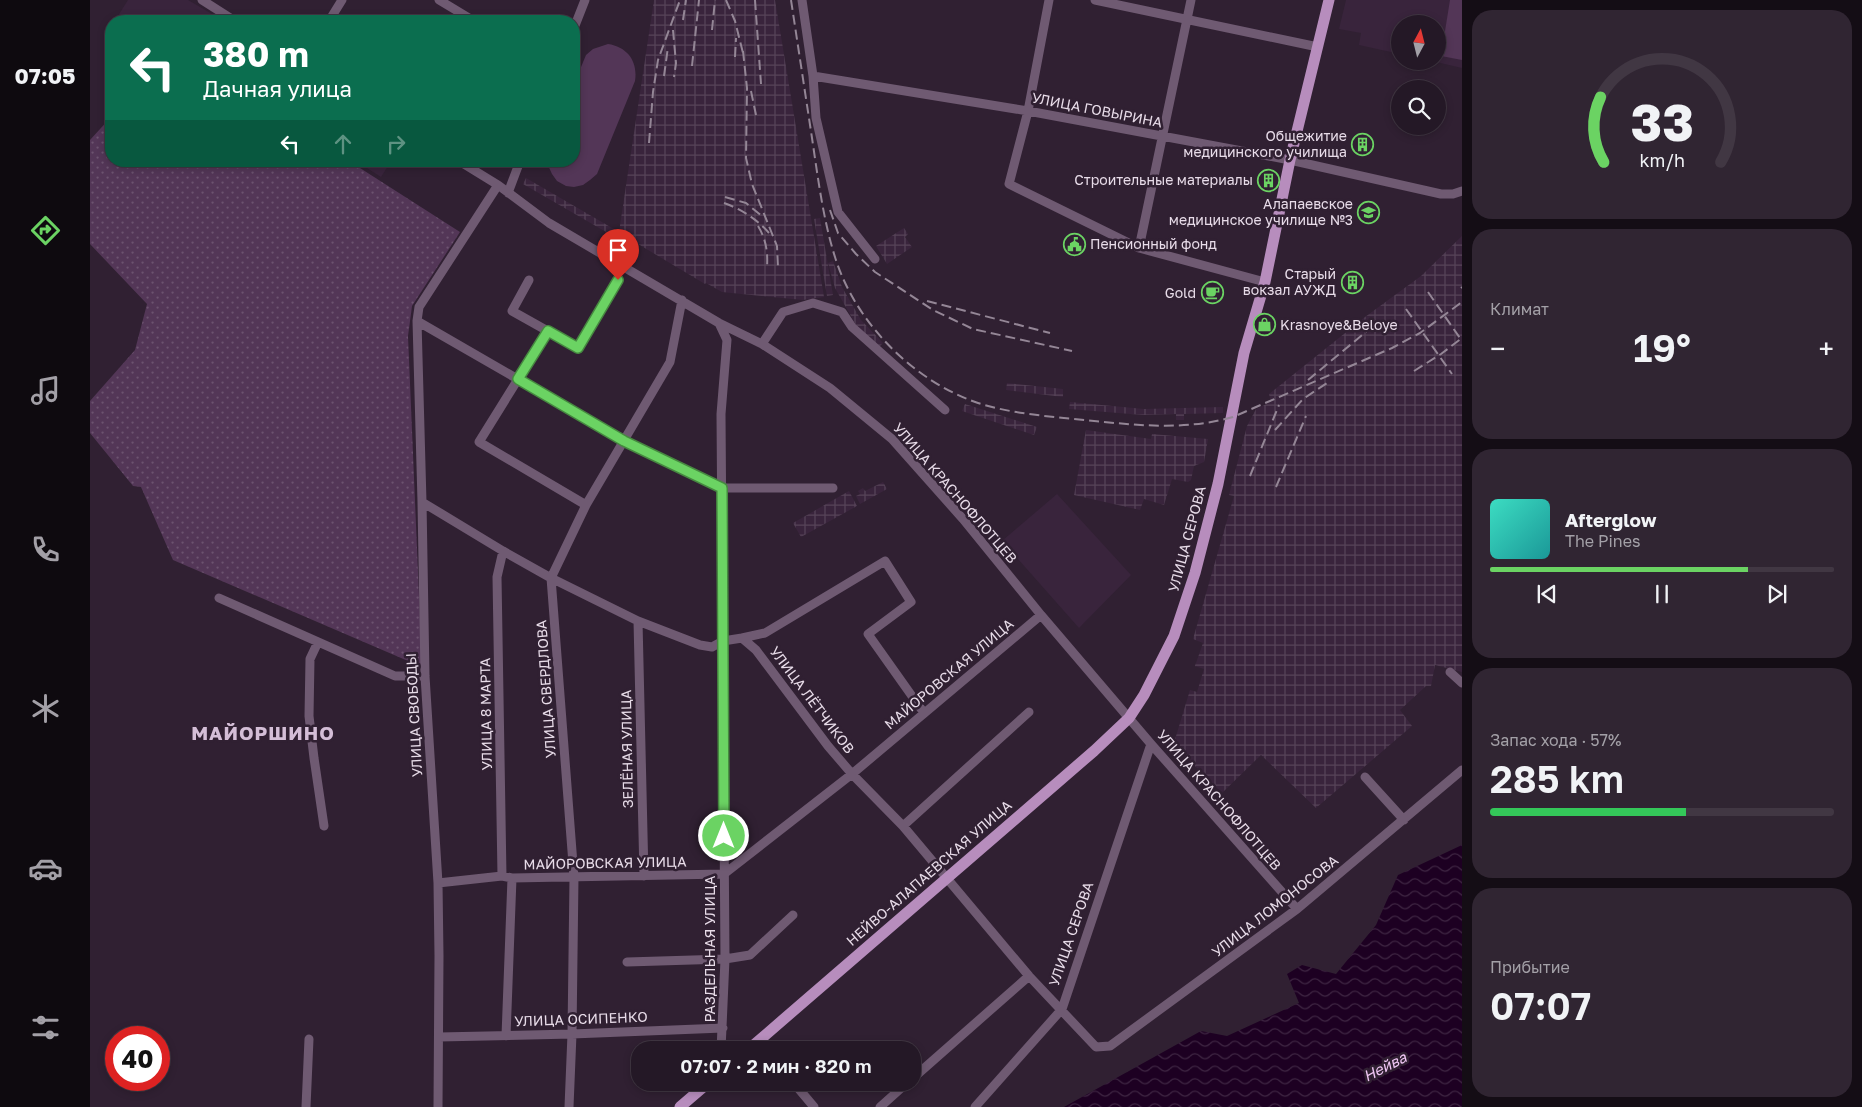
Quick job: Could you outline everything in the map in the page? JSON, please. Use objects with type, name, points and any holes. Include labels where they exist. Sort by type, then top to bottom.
[{"type":"main road","name":"УЛИЦА СЕРОВА","points":[[1129,718],[1144,695],[1170,644],[1195,573],[1218,484],[1244,353],[1265,282],[1290,160],[1329,0]]},
{"type":"main road","name":"НЕЙВО-АЛАПАЕВСКАЯ УЛИЦА","points":[[758,1041],[1094,751],[1129,718]]},
{"type":"main road","points":[[680,1107],[699,1091]]},
{"type":"street","points":[[202,0],[226,15]]},
{"type":"street","points":[[333,15],[342,0]]},
{"type":"street","points":[[439,0],[464,15]]},
{"type":"street","points":[[579,15],[585,0]]},
{"type":"street","points":[[802,0],[813,76],[816,118],[838,212],[875,259]]},
{"type":"street","points":[[1049,0],[1028,111],[1009,184],[1139,248],[1265,282]]},
{"type":"street","points":[[1095,0],[1318,47]]},
{"type":"street","points":[[1139,248],[1186,20],[1192,0]]},
{"type":"street","name":"УЛИЦА ГОВЫРИНА","points":[[813,76],[1028,111],[1290,160],[1441,194],[1453,194],[1462,191]]},
{"type":"street","name":"УЛИЦА КРАСНОФЛОТЦЕВ","points":[[469,167],[498,185],[549,223],[719,323],[762,344],[830,388],[892,439],[963,519],[1129,718],[1297,909]]},
{"type":"street","points":[[508,193],[518,167]]},
{"type":"street","points":[[498,185],[419,307],[417,321],[624,441],[722,488],[833,488]]},
{"type":"street","points":[[529,280],[512,311],[578,348],[618,280]]},
{"type":"street","points":[[551,578],[586,505],[670,362],[682,300]]},
{"type":"street","points":[[762,344],[783,312],[813,303],[829,306],[842,312],[852,327],[945,410]]},
{"type":"street","name":"УЛИЦА СВОБОДЫ","points":[[417,321],[425,676],[438,883],[438,1107]]},
{"type":"street","name":"РАЗДЕЛЬНАЯ УЛИЦА","points":[[719,323],[727,340],[721,414],[726,959],[722,1041]]},
{"type":"street","points":[[548,331],[479,442],[586,505]]},
{"type":"street","points":[[422,502],[551,578],[638,621],[700,646],[712,647],[723,641],[765,633],[885,561],[911,602],[868,634],[924,713]]},
{"type":"street","name":"УЛИЦА 8 МАРТА","points":[[502,876],[497,578],[503,551]]},
{"type":"street","name":"УЛИЦА СВЕРДЛОВА","points":[[551,578],[574,877],[569,1107]]},
{"type":"street","points":[[219,598],[394,676],[425,676]]},
{"type":"street","name":"МАЙОРОВСКАЯ УЛИЦА","points":[[438,883],[502,876],[512,878],[724,874],[852,774],[1041,614]]},
{"type":"street","name":"ЗЕЛЁНАЯ УЛИЦА","points":[[638,621],[644,876]]},
{"type":"street","name":"УЛИЦА ЛЁТЧИКОВ","points":[[742,638],[767,662],[828,746],[852,774],[903,826],[1029,976],[1096,1047]]},
{"type":"street","points":[[318,642],[310,659],[309,716],[324,826]]},
{"type":"street","points":[[1450,672],[1462,683]]},
{"type":"street","points":[[903,826],[1028,712]]},
{"type":"street","name":"УЛИЦА СЕРОВА","points":[[975,1107],[1062,1009],[1152,744]]},
{"type":"street","name":"УЛИЦА ЛОМОНОСОВА","points":[[1096,1047],[1110,1046],[1297,909],[1462,770]]},
{"type":"street","points":[[1365,777],[1404,820]]},
{"type":"street","points":[[506,1036],[512,878]]},
{"type":"street","points":[[627,962],[726,959],[750,955],[793,914]]},
{"type":"street","points":[[921,1071],[1029,976]]},
{"type":"street","name":"УЛИЦА ОСИПЕНКО","points":[[438,1037],[723,1028]]},
{"type":"street","points":[[306,1107],[309,1039]]},
{"type":"street","points":[[800,1091],[814,1107]]},
{"type":"street","points":[[880,1107],[898,1091]]},
{"type":"shaded area","points":[[128,0],[188,0],[214,15],[119,15]]},
{"type":"shaded area","points":[[654,0],[775,0],[824,297],[803,300],[722,292],[705,284],[623,235],[620,240],[523,184],[526,178],[619,232]]},
{"type":"shaded area","points":[[1346,0],[1462,0],[1462,68],[1446,64],[1446,15],[1391,15],[1391,52],[1359,45],[1361,33],[1339,29]]},
{"type":"shaded area","points":[[1450,0],[1462,0],[1462,60],[1446,57],[1446,25]]},
{"type":"shaded area","points":[[608,44],[621,48],[630,56],[633,62],[636,74],[635,81],[597,174],[583,185],[566,186],[557,181],[549,167],[580,167],[580,70],[586,55],[593,49]]},
{"type":"shaded area","points":[[105,124],[105,167],[358,167],[460,232],[412,306],[408,336],[422,667],[173,560],[141,487],[133,486],[90,433],[90,401],[135,350],[147,304],[90,244],[90,140]]},
{"type":"shaded area","points":[[365,167],[387,167],[381,177]]},
{"type":"shaded area","points":[[820,218],[833,295],[827,296],[814,219]]},
{"type":"shaded area","points":[[904,228],[908,234],[905,237],[912,247],[887,264],[876,246]]},
{"type":"shaded area","points":[[1462,236],[1462,672],[1435,665],[1431,686],[1426,686],[1400,710],[1412,726],[1316,808],[1261,755],[1222,793],[1185,756],[1185,750],[1173,746],[1190,690],[1197,692],[1204,669],[1195,666],[1203,643],[1193,639],[1234,496],[1229,495],[1247,426],[1256,409],[1271,402],[1269,394],[1365,317],[1421,276]]},
{"type":"shaded area","points":[[833,261],[842,287],[861,320],[883,343],[878,348],[856,325],[835,288],[828,263]]},
{"type":"shaded area","points":[[1007,383],[1063,389],[1063,397],[1006,390]]},
{"type":"shaded area","points":[[1070,402],[1144,409],[1223,407],[1223,413],[1184,414],[1184,420],[1176,420],[1176,414],[1143,415],[1069,409]]},
{"type":"shaded area","points":[[965,404],[1037,427],[1034,435],[962,411]]},
{"type":"shaded area","points":[[1086,430],[1151,439],[1152,434],[1208,439],[1204,462],[1194,466],[1191,480],[1188,482],[1172,479],[1164,505],[1144,499],[1140,510],[1074,495]]},
{"type":"shaded area","points":[[883,482],[887,489],[860,504],[856,496],[860,494],[858,491],[863,488],[865,491]]},
{"type":"shaded area","points":[[849,491],[857,506],[801,537],[793,523]]},
{"type":"shaded area","points":[[1057,494],[1131,575],[1079,628],[1002,541]]},
{"type":"water","name":"Нейва","points":[[1462,845],[1462,1107],[1064,1107],[1201,1031],[1227,1036],[1299,1003],[1287,974],[1302,965],[1336,974],[1376,925],[1398,875]]},
{"type":"railway","points":[[649,143],[653,92],[658,60],[680,0]]},
{"type":"railway","points":[[683,20],[686,0]]},
{"type":"railway","points":[[692,66],[699,0]]},
{"type":"railway","points":[[712,30],[715,0]]},
{"type":"railway","points":[[726,0],[735,21],[744,57]]},
{"type":"railway","points":[[755,0],[761,84]]},
{"type":"railway","points":[[791,0],[824,213],[835,257],[844,281],[872,326],[890,346],[909,364],[931,380],[954,393],[989,406],[1042,416],[1170,426],[1212,422],[1233,417],[1392,348],[1420,333],[1462,302]]},
{"type":"railway","points":[[673,30],[676,63],[674,77]]},
{"type":"railway","points":[[735,57],[736,38]]},
{"type":"railway","points":[[664,76],[668,47]]},
{"type":"railway","points":[[743,51],[747,88],[746,158],[752,184],[777,246],[778,268]]},
{"type":"railway","points":[[751,91],[756,115]]},
{"type":"railway","points":[[725,197],[746,203],[763,217]]},
{"type":"railway","points":[[724,203],[748,215],[769,233]]},
{"type":"railway","points":[[830,210],[838,233],[856,254],[875,272],[933,310],[973,329],[1072,351]]},
{"type":"railway","points":[[758,226],[766,246],[767,267]]},
{"type":"railway","points":[[1428,292],[1462,341]]},
{"type":"railway","points":[[927,301],[1050,333]]},
{"type":"railway","points":[[1406,309],[1452,374]]},
{"type":"railway","points":[[1308,380],[1367,331]]},
{"type":"railway","points":[[1414,371],[1462,338]]},
{"type":"railway","points":[[1275,430],[1303,399],[1330,381]]},
{"type":"railway","points":[[1250,476],[1279,405]]},
{"type":"railway","points":[[1276,487],[1306,416]]},
{"type":"place","name":"Общежитие медицинского училища","points":[[1363,144]]},
{"type":"place","name":"Строительные материалы","points":[[1269,180]]},
{"type":"place","name":"Алапаевское медицинское училище №3","points":[[1369,212]]},
{"type":"place","name":"Пенсионный фонд","points":[[1074,244]]},
{"type":"place","name":"Старый вокзал АУЖД","points":[[1352,282]]},
{"type":"place","name":"Gold","points":[[1212,293]]},
{"type":"place","name":"Krasnoye&Beloye","points":[[1264,325]]},
{"type":"district","name":"МАЙОРШИНО","points":[[263,733]]},
{"type":"route","points":[[618,280],[578,348],[548,331],[518,379],[624,441],[722,488],[724,836]]}]
